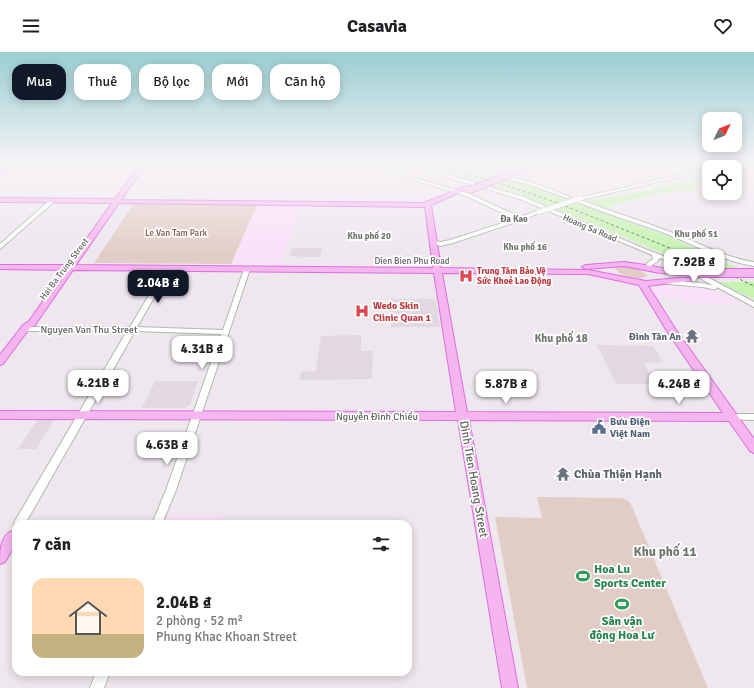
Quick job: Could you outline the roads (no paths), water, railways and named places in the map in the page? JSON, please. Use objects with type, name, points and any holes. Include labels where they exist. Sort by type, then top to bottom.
[{"type":"main road","name":"Hai Ba Trung Street","points":[[26,326],[120,195]]},
{"type":"main road","points":[[0,200],[427,205],[454,195]]},
{"type":"main road","points":[[427,205],[435,252]]},
{"type":"main road","name":"Dinh Tien Hoang Street","points":[[435,252],[510,688]]},
{"type":"main road","name":"Dien Bien Phu Road","points":[[0,267],[453,269],[579,267],[617,263],[684,275],[754,278]]},
{"type":"main road","name":"Dien Bien Phu Road","points":[[453,269],[595,273],[642,284],[664,281],[684,275],[754,272]]},
{"type":"main road","points":[[684,275],[655,276],[642,284],[754,448]]},
{"type":"main road","points":[[0,362],[26,326]]},
{"type":"main road","name":"Nguyễn Đình Chiểu","points":[[0,415],[732,417]]},
{"type":"main road","points":[[0,557],[11,535]]},
{"type":"street","points":[[470,195],[520,219]]},
{"type":"street","name":"Hoang Sa Road","points":[[511,195],[522,198],[655,255],[675,262],[754,305]]},
{"type":"street","points":[[564,195],[568,196]]},
{"type":"street","points":[[433,242],[440,244],[451,242],[540,212],[602,195]]},
{"type":"street","points":[[580,200],[666,232],[742,263],[754,264]]},
{"type":"street","points":[[0,247],[52,201]]},
{"type":"street","points":[[435,252],[451,242]]},
{"type":"street","points":[[718,254],[727,260],[754,272]]},
{"type":"street","points":[[648,269],[649,264],[656,260],[655,255]]},
{"type":"street","points":[[21,520],[168,268]]},
{"type":"street","points":[[158,520],[197,416],[247,269]]},
{"type":"street","points":[[664,281],[707,285],[739,298]]},
{"type":"street","name":"Nguyen Van Thu Street","points":[[26,326],[226,332]]},
{"type":"street","name":"Nguyễn Đình Chiểu","points":[[732,417],[754,417]]},
{"type":"street","points":[[97,688],[102,676]]},
{"type":"place","name":"Trung Tâm Bảo Vệ Sức Khoẻ Lao Động","points":[[466,276]]},
{"type":"place","name":"Wedo Skin Clinic Quan 1","points":[[362,311]]},
{"type":"place","name":"Đình Tân An","points":[[692,336]]},
{"type":"place","name":"Bưu Điện Việt Nam","points":[[599,427]]},
{"type":"place","name":"Chùa Thiện Hạnh","points":[[563,474]]},
{"type":"place","name":"Hoa Lu Sports Center","points":[[583,576]]},
{"type":"place","name":"Sân vận động Hoa Lư","points":[[622,604]]},
{"type":"district","name":"Đa Kao","points":[[514,219]]},
{"type":"district","name":"Khu phố 51","points":[[696,234]]},
{"type":"district","name":"Khu phố 20","points":[[369,236]]},
{"type":"district","name":"Khu phố 16","points":[[525,247]]},
{"type":"district","name":"Khu phố 18","points":[[561,338]]},
{"type":"district","name":"Khu phố 11","points":[[665,551]]},
{"type":"park label","name":"Le Van Tam Park","points":[[176,233]]}]
